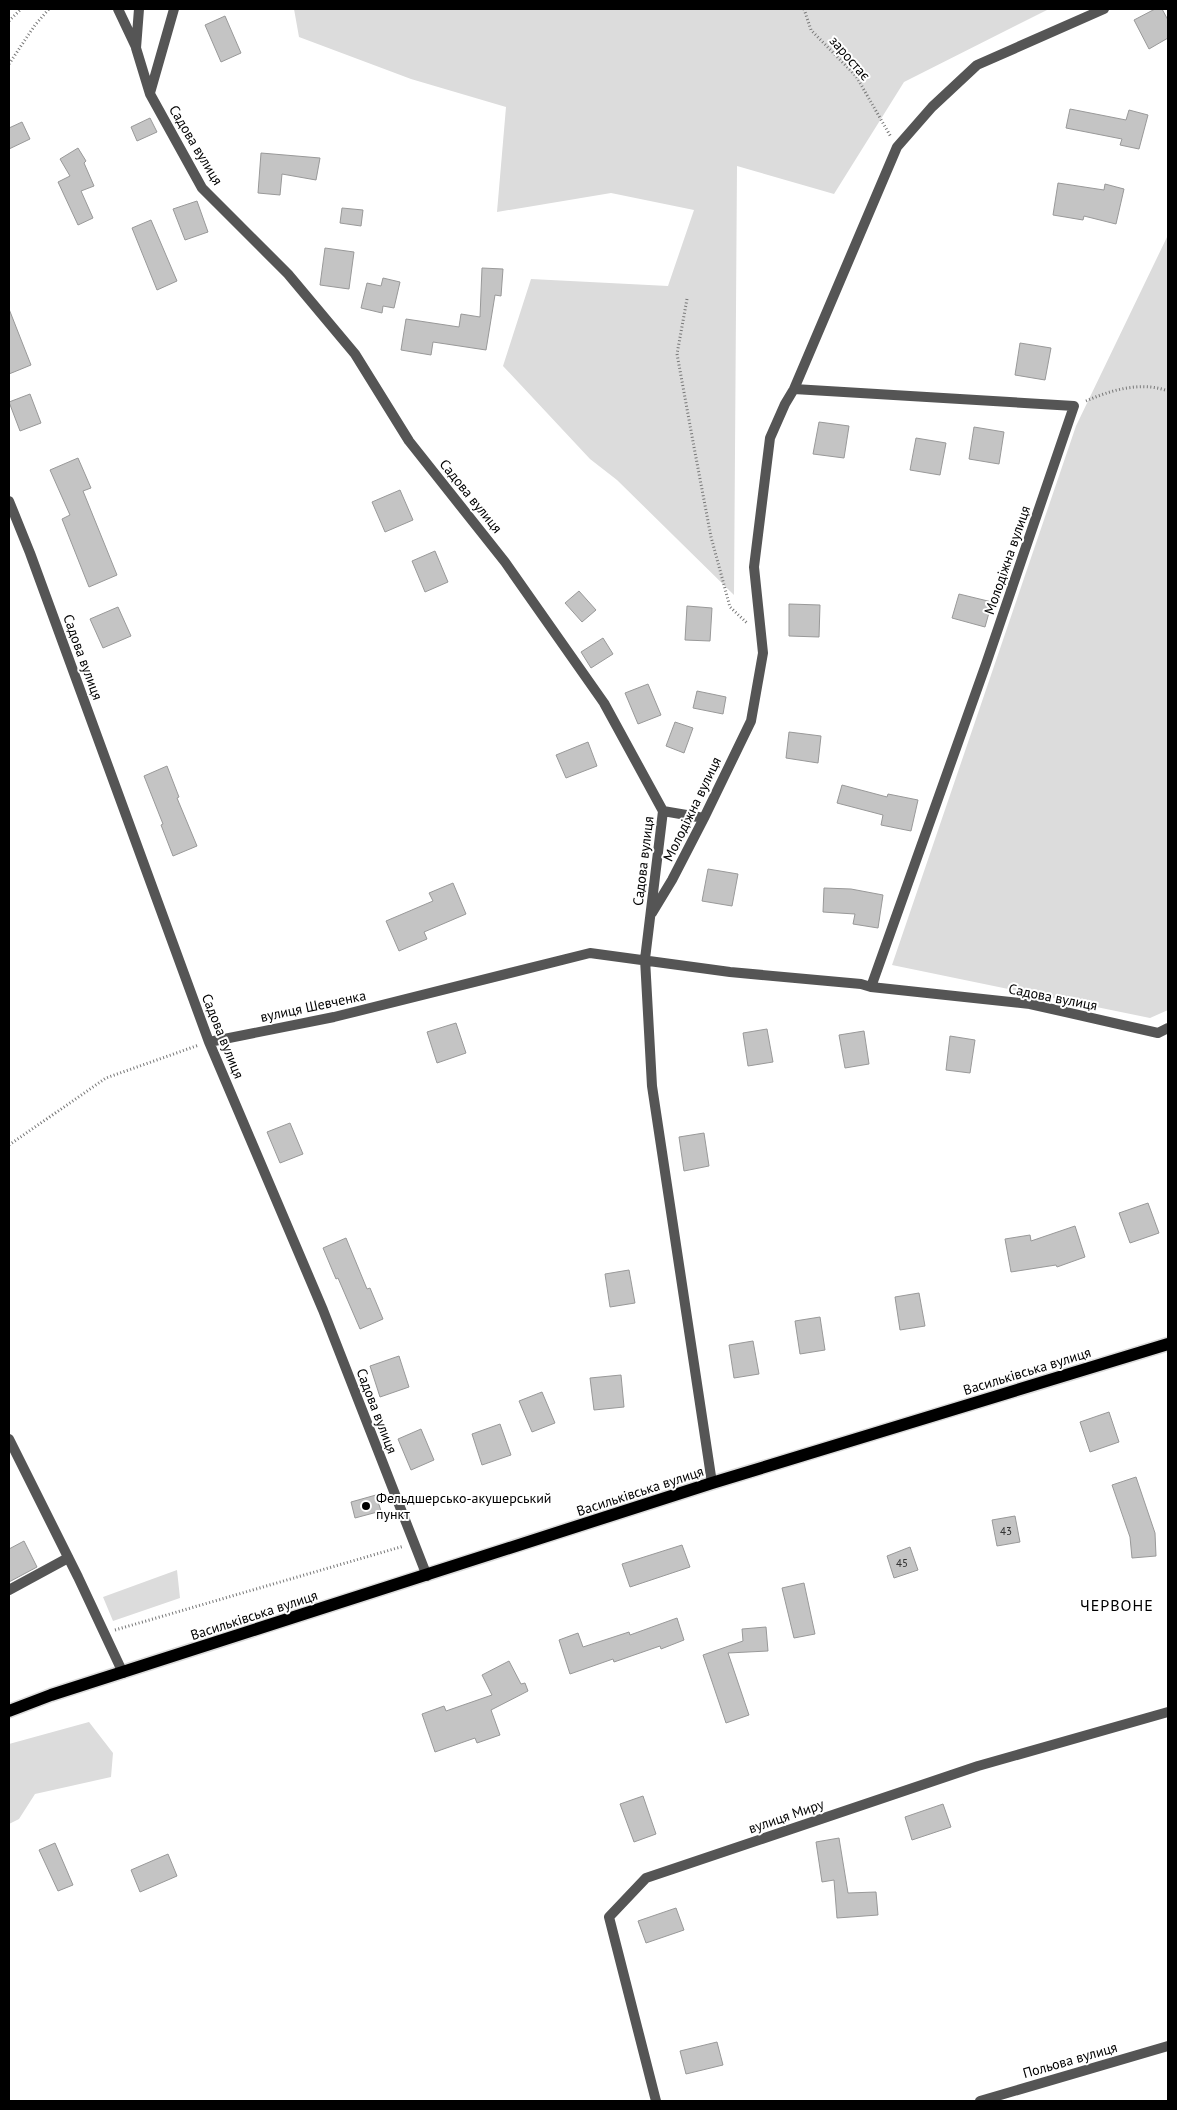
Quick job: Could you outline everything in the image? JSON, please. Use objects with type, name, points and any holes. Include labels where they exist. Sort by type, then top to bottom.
[{"type":"main road","name":"Васильківська вулиця","points":[[9,1711],[51,1695],[427,1576],[712,1483],[1168,1344]]},
{"type":"street","points":[[118,9],[136,48]]},
{"type":"street","points":[[136,48],[139,9]]},
{"type":"street","points":[[150,94],[174,9]]},
{"type":"street","name":"Молодіжна вулиця","points":[[650,916],[672,880],[704,818],[750,721],[763,653],[754,567],[770,438],[784,404],[794,388],[897,147],[932,107],[976,65],[1104,9]]},
{"type":"street","name":"Садова вулиця","points":[[136,48],[150,94],[202,188],[288,274],[355,354],[409,441],[505,562],[604,703],[663,810],[645,959],[652,1086],[712,1483]]},
{"type":"street","points":[[794,388],[1074,406]]},
{"type":"street","name":"Молодіжна вулиця","points":[[871,987],[986,664],[1074,406]]},
{"type":"street","name":"Садова вулиця","points":[[9,501],[209,1042],[323,1310],[427,1576]]},
{"type":"street","points":[[663,810],[704,818]]},
{"type":"street","name":"вулиця Шевченка","points":[[209,1042],[334,1017],[590,953],[645,959]]},
{"type":"street","name":"Садова вулиця","points":[[645,959],[730,972],[861,984],[871,987],[1030,1004],[1158,1033],[1168,1028]]},
{"type":"street","points":[[9,1439],[124,1673]]},
{"type":"street","points":[[9,1590],[68,1558]]},
{"type":"street","name":"вулиця Миру","points":[[656,2101],[609,1917],[646,1878],[978,1766],[1168,1712]]},
{"type":"street","name":"Польова вулиця","points":[[980,2101],[1168,2046]]},
{"type":"path","points":[[9,21],[21,9]]},
{"type":"path","points":[[9,64],[35,25],[49,9]]},
{"type":"path","name":"заростає","points":[[804,9],[811,30],[856,76],[897,147]]},
{"type":"path","points":[[687,299],[677,354],[711,537],[730,607],[762,638]]},
{"type":"path","points":[[1074,406],[1110,391],[1156,386],[1168,391]]},
{"type":"path","points":[[9,1145],[106,1078],[209,1042]]},
{"type":"path","points":[[104,1633],[414,1543]]},
{"type":"shaded area","points":[[294,9],[1049,9],[904,82],[834,194],[737,166],[734,595],[617,480],[590,459],[503,366],[531,279],[668,286],[694,210],[611,193],[497,212],[506,107],[411,79],[299,37]]},
{"type":"shaded area","points":[[1168,235],[1168,1010],[1150,1018],[892,965],[1076,426]]},
{"type":"shaded area","points":[[177,1570],[180,1598],[113,1621],[103,1597]]},
{"type":"shaded area","points":[[89,1722],[113,1753],[111,1777],[35,1794],[19,1819],[9,1824],[9,1744]]},
{"type":"building","points":[[1155,9],[1162,9],[1168,20],[1168,38],[1149,49],[1134,20]]},
{"type":"building","points":[[225,16],[241,53],[221,62],[205,25]]},
{"type":"building","points":[[1070,109],[1126,120],[1129,110],[1148,115],[1139,149],[1120,145],[1122,139],[1066,128]]},
{"type":"building","points":[[150,118],[157,132],[137,141],[131,127]]},
{"type":"building","points":[[22,122],[30,139],[9,149],[9,128]]},
{"type":"building","points":[[78,148],[86,161],[84,163],[94,186],[81,191],[93,218],[78,225],[58,182],[70,176],[60,159]]},
{"type":"building","points":[[261,153],[320,158],[316,180],[282,174],[280,195],[258,193]]},
{"type":"building","points":[[1058,183],[1104,190],[1105,184],[1124,189],[1116,224],[1084,216],[1083,220],[1053,215]]},
{"type":"building","points":[[197,201],[208,232],[185,240],[173,209]]},
{"type":"building","points":[[342,208],[363,210],[361,226],[340,223]]},
{"type":"building","points":[[151,220],[177,281],[157,290],[132,228]]},
{"type":"building","points":[[325,248],[354,252],[349,289],[320,285]]},
{"type":"building","points":[[482,268],[503,269],[501,296],[495,295],[486,350],[433,342],[431,355],[401,350],[406,319],[459,327],[461,314],[480,317]]},
{"type":"building","points":[[383,278],[400,282],[394,308],[383,306],[382,313],[361,308],[367,283],[381,286]]},
{"type":"building","points":[[9,309],[31,365],[9,374]]},
{"type":"building","points":[[1020,343],[1051,348],[1045,380],[1015,375]]},
{"type":"building","points":[[30,394],[41,423],[20,431],[9,402]]},
{"type":"building","points":[[819,422],[849,426],[844,458],[813,454]]},
{"type":"building","points":[[974,427],[1004,432],[999,464],[969,459]]},
{"type":"building","points":[[916,438],[946,443],[940,475],[910,470]]},
{"type":"building","points":[[78,458],[91,488],[83,491],[117,575],[89,587],[62,519],[70,515],[50,470]]},
{"type":"building","points":[[400,490],[413,520],[385,532],[372,502]]},
{"type":"building","points":[[435,551],[448,582],[425,592],[412,561]]},
{"type":"building","points":[[579,591],[596,610],[582,622],[565,603]]},
{"type":"building","points":[[959,594],[992,602],[985,627],[952,618]]},
{"type":"building","points":[[789,604],[820,605],[819,637],[789,636]]},
{"type":"building","points":[[687,606],[712,608],[710,641],[685,640]]},
{"type":"building","points":[[118,607],[131,636],[103,648],[90,619]]},
{"type":"building","points":[[603,638],[613,654],[591,668],[581,652]]},
{"type":"building","points":[[648,684],[661,715],[638,724],[625,693]]},
{"type":"building","points":[[697,691],[726,697],[723,714],[693,708]]},
{"type":"building","points":[[675,722],[693,728],[684,753],[666,746]]},
{"type":"building","points":[[789,732],[821,736],[818,763],[786,758]]},
{"type":"building","points":[[588,742],[597,766],[566,778],[556,755]]},
{"type":"building","points":[[167,766],[179,797],[177,798],[197,846],[173,856],[161,825],[163,824],[144,776]]},
{"type":"building","points":[[842,785],[887,797],[888,794],[918,800],[911,831],[881,825],[883,815],[837,803]]},
{"type":"building","points":[[708,869],[738,874],[732,906],[702,901]]},
{"type":"building","points":[[453,883],[466,914],[424,932],[427,939],[399,951],[386,921],[433,901],[429,893]]},
{"type":"building","points":[[824,888],[851,889],[883,895],[878,928],[853,924],[855,914],[823,912]]},
{"type":"building","points":[[456,1023],[466,1053],[437,1063],[427,1032]]},
{"type":"building","points":[[767,1029],[773,1062],[748,1066],[743,1033]]},
{"type":"building","points":[[864,1031],[869,1064],[845,1068],[839,1035]]},
{"type":"building","points":[[950,1036],[975,1040],[970,1073],[946,1070]]},
{"type":"building","points":[[290,1123],[303,1154],[280,1163],[267,1132]]},
{"type":"building","points":[[704,1133],[709,1166],[684,1171],[679,1137]]},
{"type":"building","points":[[1148,1203],[1159,1233],[1130,1243],[1119,1213]]},
{"type":"building","points":[[1075,1226],[1085,1257],[1057,1267],[1056,1265],[1011,1272],[1005,1239],[1030,1235],[1031,1241]]},
{"type":"building","points":[[346,1238],[367,1289],[370,1288],[383,1319],[360,1329],[323,1248]]},
{"type":"building","points":[[629,1270],[635,1303],[610,1307],[605,1274]]},
{"type":"building","points":[[919,1293],[925,1326],[900,1330],[895,1297]]},
{"type":"building","points":[[820,1317],[825,1350],[800,1354],[795,1321]]},
{"type":"building","points":[[753,1341],[759,1374],[734,1378],[729,1345]]},
{"type":"building","points":[[399,1356],[409,1387],[380,1397],[370,1366]]},
{"type":"building","points":[[621,1375],[624,1407],[594,1410],[590,1378]]},
{"type":"building","points":[[542,1392],[555,1423],[532,1432],[519,1401]]},
{"type":"building","points":[[1109,1412],[1119,1442],[1090,1452],[1080,1422]]},
{"type":"building","points":[[500,1424],[511,1455],[482,1465],[472,1434]]},
{"type":"building","points":[[421,1429],[434,1460],[411,1470],[398,1439]]},
{"type":"building","points":[[1136,1477],[1155,1533],[1156,1556],[1132,1558],[1130,1537],[1112,1485]]},
{"type":"building","name":"Фельдшерсько-акушерський пункт","points":[[376,1495],[381,1511],[355,1518],[351,1502]]},
{"type":"building","points":[[1015,1516],[1020,1542],[997,1546],[992,1520]]},
{"type":"building","points":[[24,1541],[37,1567],[9,1582],[9,1549]]},
{"type":"building","points":[[682,1545],[690,1567],[630,1587],[622,1564]]},
{"type":"building","points":[[910,1547],[918,1570],[894,1578],[887,1556]]},
{"type":"building","points":[[804,1583],[815,1634],[794,1638],[782,1588]]},
{"type":"building","points":[[677,1618],[684,1640],[661,1649],[660,1646],[614,1662],[613,1659],[570,1674],[559,1640],[578,1633],[583,1647],[629,1632],[630,1635]]},
{"type":"building","points":[[766,1627],[768,1651],[728,1653],[749,1715],[726,1723],[703,1655],[743,1641],[742,1629]]},
{"type":"building","points":[[509,1661],[521,1684],[525,1683],[528,1691],[491,1710],[500,1735],[477,1743],[475,1738],[435,1752],[422,1714],[444,1706],[446,1711],[492,1695],[482,1675]]},
{"type":"building","points":[[643,1796],[656,1834],[634,1842],[620,1804]]},
{"type":"building","points":[[943,1804],[951,1827],[912,1840],[905,1817]]},
{"type":"building","points":[[839,1838],[848,1893],[876,1892],[878,1915],[837,1918],[834,1880],[822,1882],[816,1842]]},
{"type":"building","points":[[55,1843],[73,1885],[58,1891],[39,1850]]},
{"type":"building","points":[[168,1854],[177,1876],[140,1892],[131,1870]]},
{"type":"building","points":[[676,1908],[684,1930],[646,1943],[638,1921]]},
{"type":"building","points":[[717,2042],[723,2065],[686,2074],[680,2051]]},
{"type":"place","name":"Фельдшерсько-акушерський пункт","points":[[366,1506]]},
{"type":"district","name":"ЧЕРВОНЕ","points":[[1117,1605]]}]
